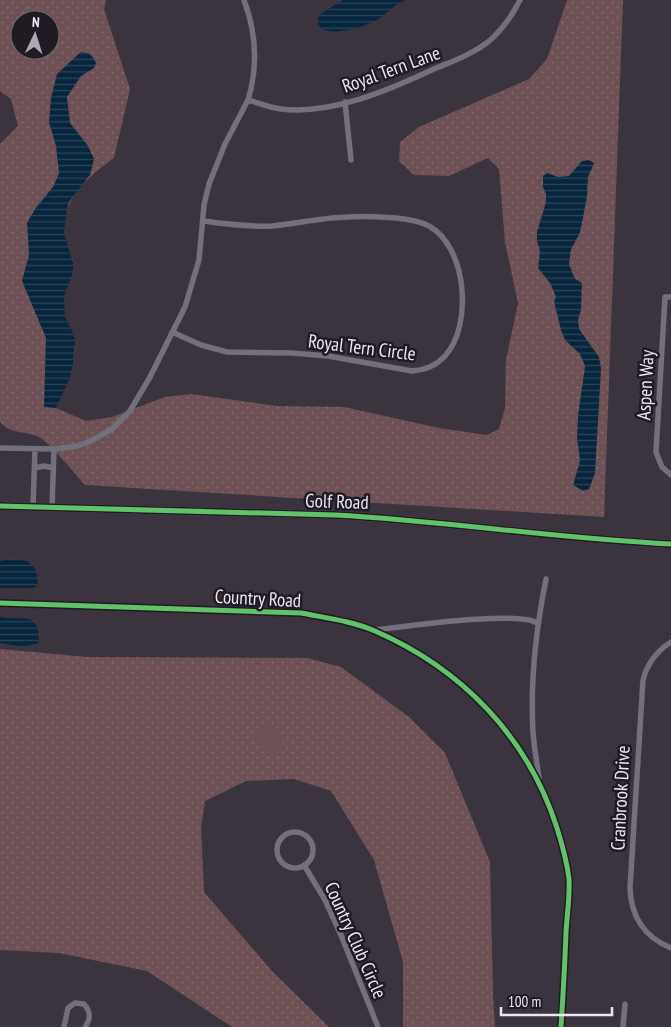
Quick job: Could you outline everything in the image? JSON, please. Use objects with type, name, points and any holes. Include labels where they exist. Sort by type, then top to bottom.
[{"type":"street","points":[[0,448],[54,449],[90,442],[112,429],[130,411],[150,377],[186,307],[199,260],[204,205],[216,164],[248,100],[254,74],[255,57],[252,25],[244,0]]},
{"type":"street","name":"Royal Tern Lane","points":[[248,100],[270,107],[288,109],[317,107],[345,102],[383,92],[467,56],[501,29],[512,15],[520,0]]},
{"type":"street","points":[[345,102],[351,160]]},
{"type":"street","name":"Royal Tern Circle","points":[[172,332],[201,345],[227,352],[328,356],[412,372],[428,368],[442,359],[449,351],[458,330],[462,297],[459,270],[454,253],[440,234],[418,221],[361,216],[270,226],[247,226],[204,221]]},
{"type":"street","name":"Aspen Way","points":[[671,297],[665,297],[656,452],[662,467],[671,475]]},
{"type":"street","points":[[33,507],[35,449]]},
{"type":"street","points":[[52,508],[54,449]]},
{"type":"street","points":[[34,468],[44,466],[53,468]]},
{"type":"street","name":"Golf Road","points":[[0,506],[375,517],[609,541],[671,544]]},
{"type":"street","points":[[546,579],[537,623],[532,702],[533,734],[540,783],[560,838],[569,880],[561,1027]]},
{"type":"street","name":"Country Road","points":[[0,603],[301,613],[350,623],[373,630],[422,655],[471,692],[508,732],[540,783]]},
{"type":"street","name":"Country Road","points":[[373,630],[447,621],[532,619],[537,623]]},
{"type":"street","name":"Cranbrook Drive","points":[[671,642],[654,657],[647,668],[643,680],[630,888],[632,907],[639,923],[652,937],[671,948]]},
{"type":"street","name":"Country Club Circle","points":[[299,832],[306,835],[310,840],[313,854],[304,865],[298,868],[291,868],[279,859],[277,846],[285,834],[299,832]]},
{"type":"street","name":"Country Club Circle","points":[[304,865],[325,900],[378,1027]]},
{"type":"street","points":[[64,1027],[68,1008],[75,1003],[84,1004],[89,1011],[89,1021],[85,1027]]},
{"type":"street","points":[[623,1027],[625,1004]]},
{"type":"shaded area","points":[[0,0],[106,0],[104,9],[130,89],[114,158],[78,190],[67,210],[64,221],[64,234],[74,266],[73,274],[64,295],[63,304],[65,318],[72,331],[75,349],[70,375],[56,408],[86,421],[112,417],[165,397],[191,394],[277,406],[344,407],[439,428],[487,435],[499,429],[505,408],[506,360],[518,303],[505,242],[499,169],[488,158],[449,176],[414,175],[399,161],[400,142],[419,127],[529,79],[547,59],[567,0],[623,0],[604,517],[85,485],[44,440],[34,435],[9,429],[0,422],[0,144],[18,126],[11,99],[0,91]]},
{"type":"shaded area","points":[[0,649],[87,657],[307,658],[341,667],[409,717],[445,753],[490,862],[495,1027],[403,1027],[403,962],[374,860],[331,791],[294,779],[246,781],[205,801],[201,827],[204,892],[272,971],[329,1027],[232,1027],[147,971],[59,953],[0,950]]},
{"type":"shaded area","points":[[264,726],[275,730],[281,737],[282,748],[276,758],[268,754],[252,739],[252,734]]},
{"type":"water","points":[[343,0],[406,0],[377,20],[354,29],[335,32],[321,28],[317,22],[320,14]]},
{"type":"water","points":[[81,52],[90,55],[96,63],[94,68],[81,76],[67,97],[70,123],[88,146],[94,159],[90,175],[69,202],[64,233],[74,265],[73,273],[64,296],[65,317],[75,342],[73,364],[70,378],[56,408],[44,407],[46,338],[22,281],[29,255],[27,223],[35,209],[53,187],[59,173],[56,146],[49,122],[51,98],[57,74]]},
{"type":"water","points":[[589,160],[594,163],[588,177],[582,223],[579,235],[571,249],[569,264],[575,279],[582,283],[581,310],[578,320],[579,329],[599,357],[601,369],[595,473],[589,489],[583,491],[573,485],[580,461],[577,437],[578,416],[585,366],[580,354],[565,340],[554,301],[556,297],[550,283],[538,268],[540,251],[537,232],[546,202],[543,176],[547,173],[558,177],[569,176],[582,161]]},
{"type":"water","points":[[8,559],[30,563],[36,571],[38,584],[34,588],[0,588],[0,561]]},
{"type":"water","points":[[0,617],[22,618],[33,621],[39,633],[39,643],[24,647],[0,643]]},
{"type":"cycle path","points":[[0,506],[335,515],[419,521],[629,542],[671,544]]},
{"type":"cycle path","points":[[0,603],[301,613],[339,620],[375,631],[407,647],[436,665],[463,686],[488,710],[510,736],[529,764],[557,828],[569,879],[561,1027]]}]
